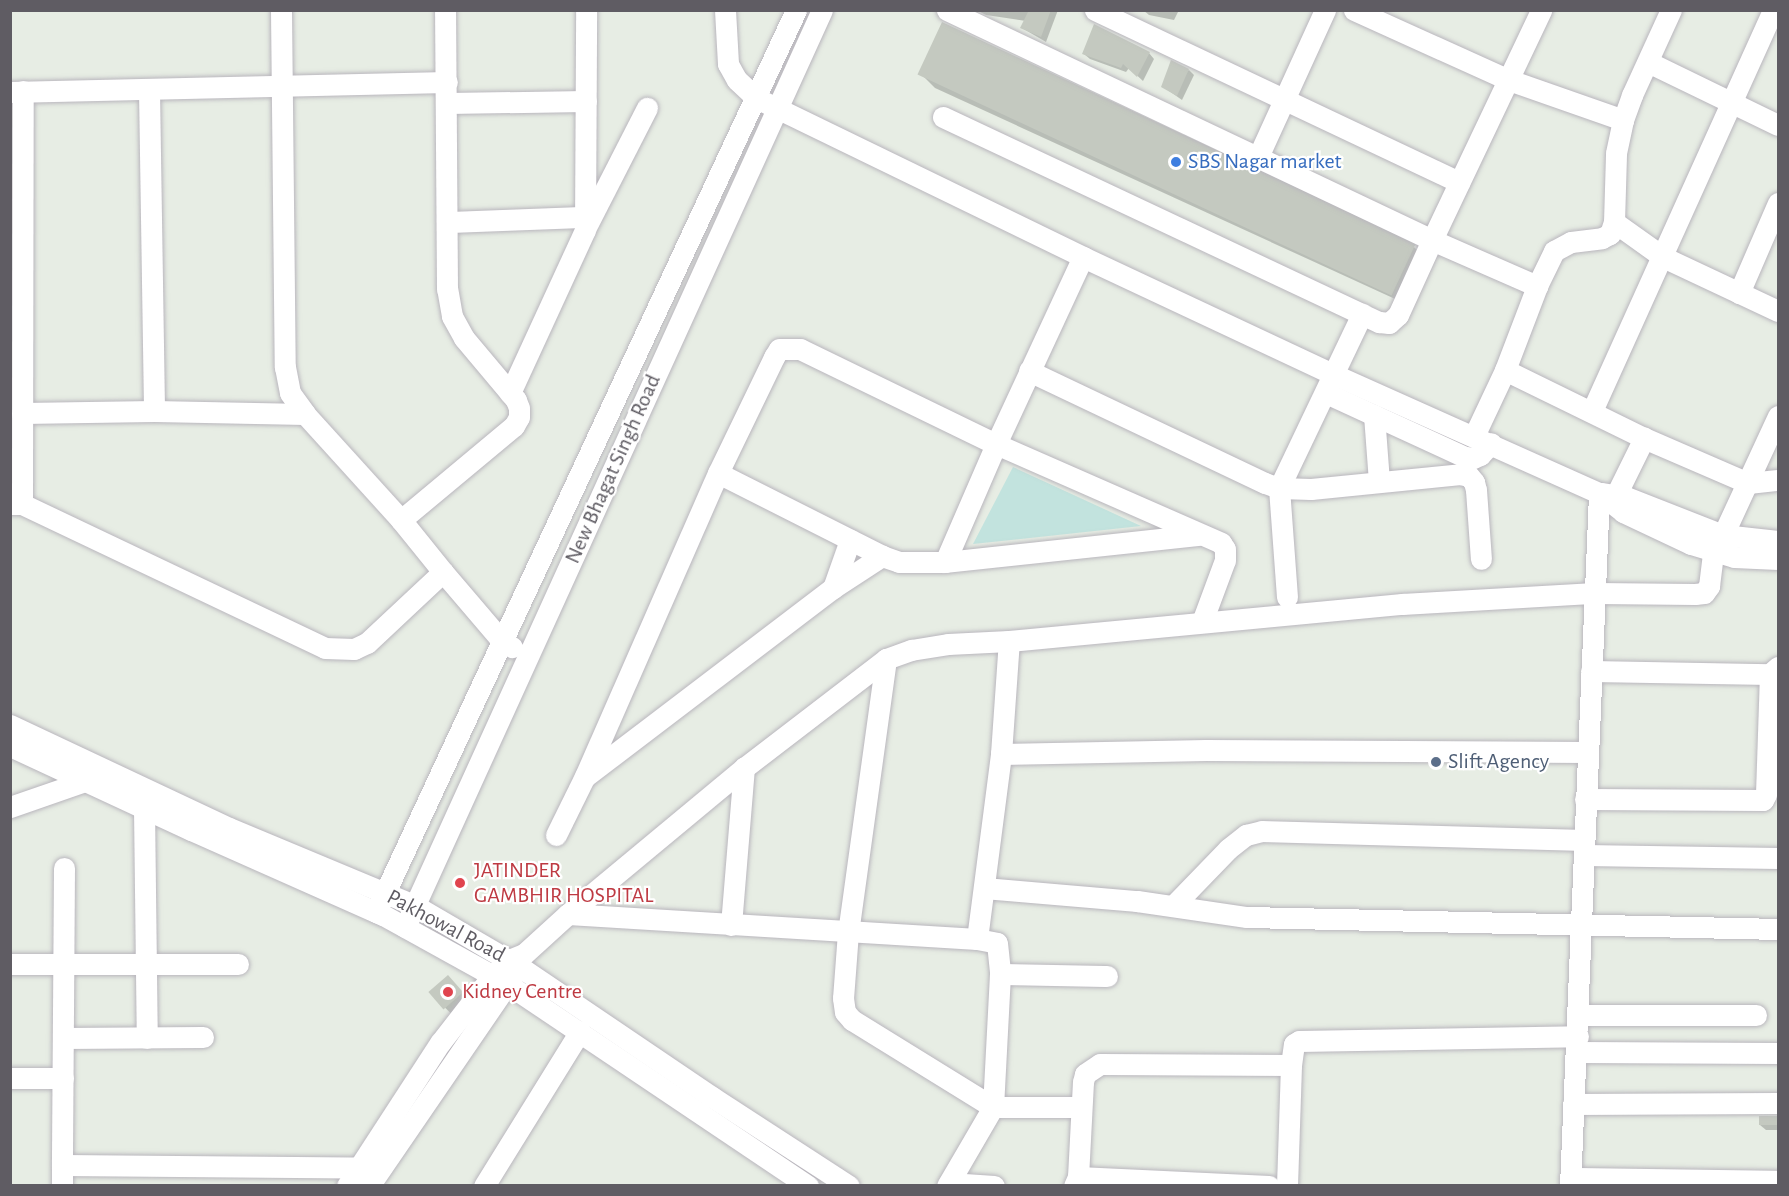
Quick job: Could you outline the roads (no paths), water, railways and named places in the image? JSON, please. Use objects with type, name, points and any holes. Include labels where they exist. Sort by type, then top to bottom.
[{"type":"street","points":[[281,10],[285,367],[290,393],[305,414],[401,520],[502,641],[527,657]]},
{"type":"street","points":[[401,520],[514,426],[519,417],[519,408],[510,393],[464,338],[452,316],[447,289],[446,10]]},
{"type":"street","points":[[584,223],[586,10]]},
{"type":"street","points":[[725,10],[724,42],[728,64],[737,80],[756,98],[1083,257],[1330,384],[1483,440],[1607,494],[1623,512],[1718,543],[1779,541]]},
{"type":"street","name":"New Bhagat Singh Road","points":[[376,912],[796,10]]},
{"type":"street","name":"New Bhagat Singh Road","points":[[405,927],[822,10]]},
{"type":"street","points":[[947,10],[1432,240],[1537,286]]},
{"type":"street","points":[[1095,10],[1459,182]]},
{"type":"street","points":[[1258,157],[1325,10]]},
{"type":"street","points":[[1354,10],[1509,80],[1623,120]]},
{"type":"street","points":[[944,117],[1379,322],[1389,323],[1398,315],[1541,10]]},
{"type":"street","points":[[1330,384],[1374,415],[1465,457],[1473,458],[1480,454],[1505,370],[1537,286],[1554,251],[1571,242],[1602,238],[1610,234],[1614,222],[1616,153],[1623,120],[1671,10]]},
{"type":"street","points":[[1592,411],[1664,257],[1773,10]]},
{"type":"street","points":[[1648,62],[1730,104],[1779,125]]},
{"type":"street","points":[[443,572],[367,643],[354,649],[325,648],[16,504],[22,413],[17,92],[281,87],[447,92],[586,101]]},
{"type":"street","points":[[149,90],[154,411]]},
{"type":"street","points":[[510,393],[584,223],[646,108]]},
{"type":"street","points":[[1739,293],[1779,202]]},
{"type":"street","points":[[447,222],[584,223]]},
{"type":"street","points":[[1614,222],[1664,257],[1779,311]]},
{"type":"street","points":[[945,562],[1029,371],[1083,257]]},
{"type":"street","points":[[1287,597],[1279,488],[1362,314]]},
{"type":"street","points":[[556,835],[585,776],[718,473],[779,349],[788,347],[800,349],[996,444],[1221,543],[1225,549],[1225,560],[1202,622]]},
{"type":"street","points":[[1505,370],[1644,438],[1748,483],[1779,480]]},
{"type":"street","points":[[1029,371],[1264,483],[1279,488],[1311,489],[1460,474],[1469,476],[1476,490],[1480,559]]},
{"type":"street","points":[[22,413],[154,411],[305,414]]},
{"type":"street","points":[[1374,415],[1379,482]]},
{"type":"street","points":[[347,1185],[370,1174],[499,979],[518,960],[568,914],[744,768],[886,659],[911,650],[948,644],[1009,641],[1402,604],[1595,593],[1704,593],[1709,586],[1718,543],[1779,416]]},
{"type":"street","points":[[1644,438],[1607,494],[1595,593],[1570,1182],[1767,1182]]},
{"type":"street","points":[[718,473],[882,556],[899,562],[945,562],[1200,535]]},
{"type":"street","points":[[833,588],[850,540]]},
{"type":"street","points":[[1718,543],[1734,557],[1779,559]]},
{"type":"street","points":[[585,776],[833,588],[882,556]]},
{"type":"street","points":[[977,939],[1002,754],[1009,641]]},
{"type":"street","points":[[886,659],[848,932],[843,998],[845,1012],[852,1020],[993,1107],[1081,1107]]},
{"type":"street","points":[[1585,799],[1763,800],[1767,794],[1773,762],[1774,670],[1592,671]]},
{"type":"street","name":"Pakhowal Road","points":[[10,726],[229,828],[414,905],[518,960],[711,1097],[849,1185]]},
{"type":"street","name":"Pakhowal Road","points":[[10,746],[405,927],[499,979],[808,1185]]},
{"type":"street","points":[[1002,754],[1206,750],[1587,752]]},
{"type":"street","points":[[731,925],[744,768]]},
{"type":"street","points":[[10,807],[85,781]]},
{"type":"street","points":[[144,808],[147,1038]]},
{"type":"street","points":[[1173,906],[1228,849],[1246,835],[1262,831],[1779,858]]},
{"type":"street","points":[[64,867],[62,1175],[370,1174]]},
{"type":"street","points":[[984,888],[1291,920],[1779,929]]},
{"type":"street","points":[[568,914],[977,939],[997,943],[1000,974],[993,1107],[948,1184],[994,1185]]},
{"type":"street","points":[[10,964],[238,964]]},
{"type":"street","points":[[1000,974],[1107,976]]},
{"type":"street","points":[[1287,1185],[1291,1065],[1294,1044],[1299,1041],[1578,1034],[1756,1015]]},
{"type":"street","points":[[488,1184],[580,1032]]},
{"type":"street","points":[[1578,1034],[1779,1053]]},
{"type":"street","points":[[63,1038],[203,1037]]},
{"type":"street","points":[[1269,1185],[1076,1181],[1085,1074],[1100,1064],[1291,1065]]},
{"type":"street","points":[[10,1078],[63,1078]]},
{"type":"street","points":[[1573,1104],[1779,1103]]},
{"type":"place","name":"SBS Nagar market","points":[[1176,162]]},
{"type":"place","name":"Slift Agency","points":[[1436,762]]},
{"type":"place","name":"JATINDER GAMBHIR HOSPITAL","points":[[460,883]]},
{"type":"place","name":"Kidney Centre","points":[[448,992]]}]
